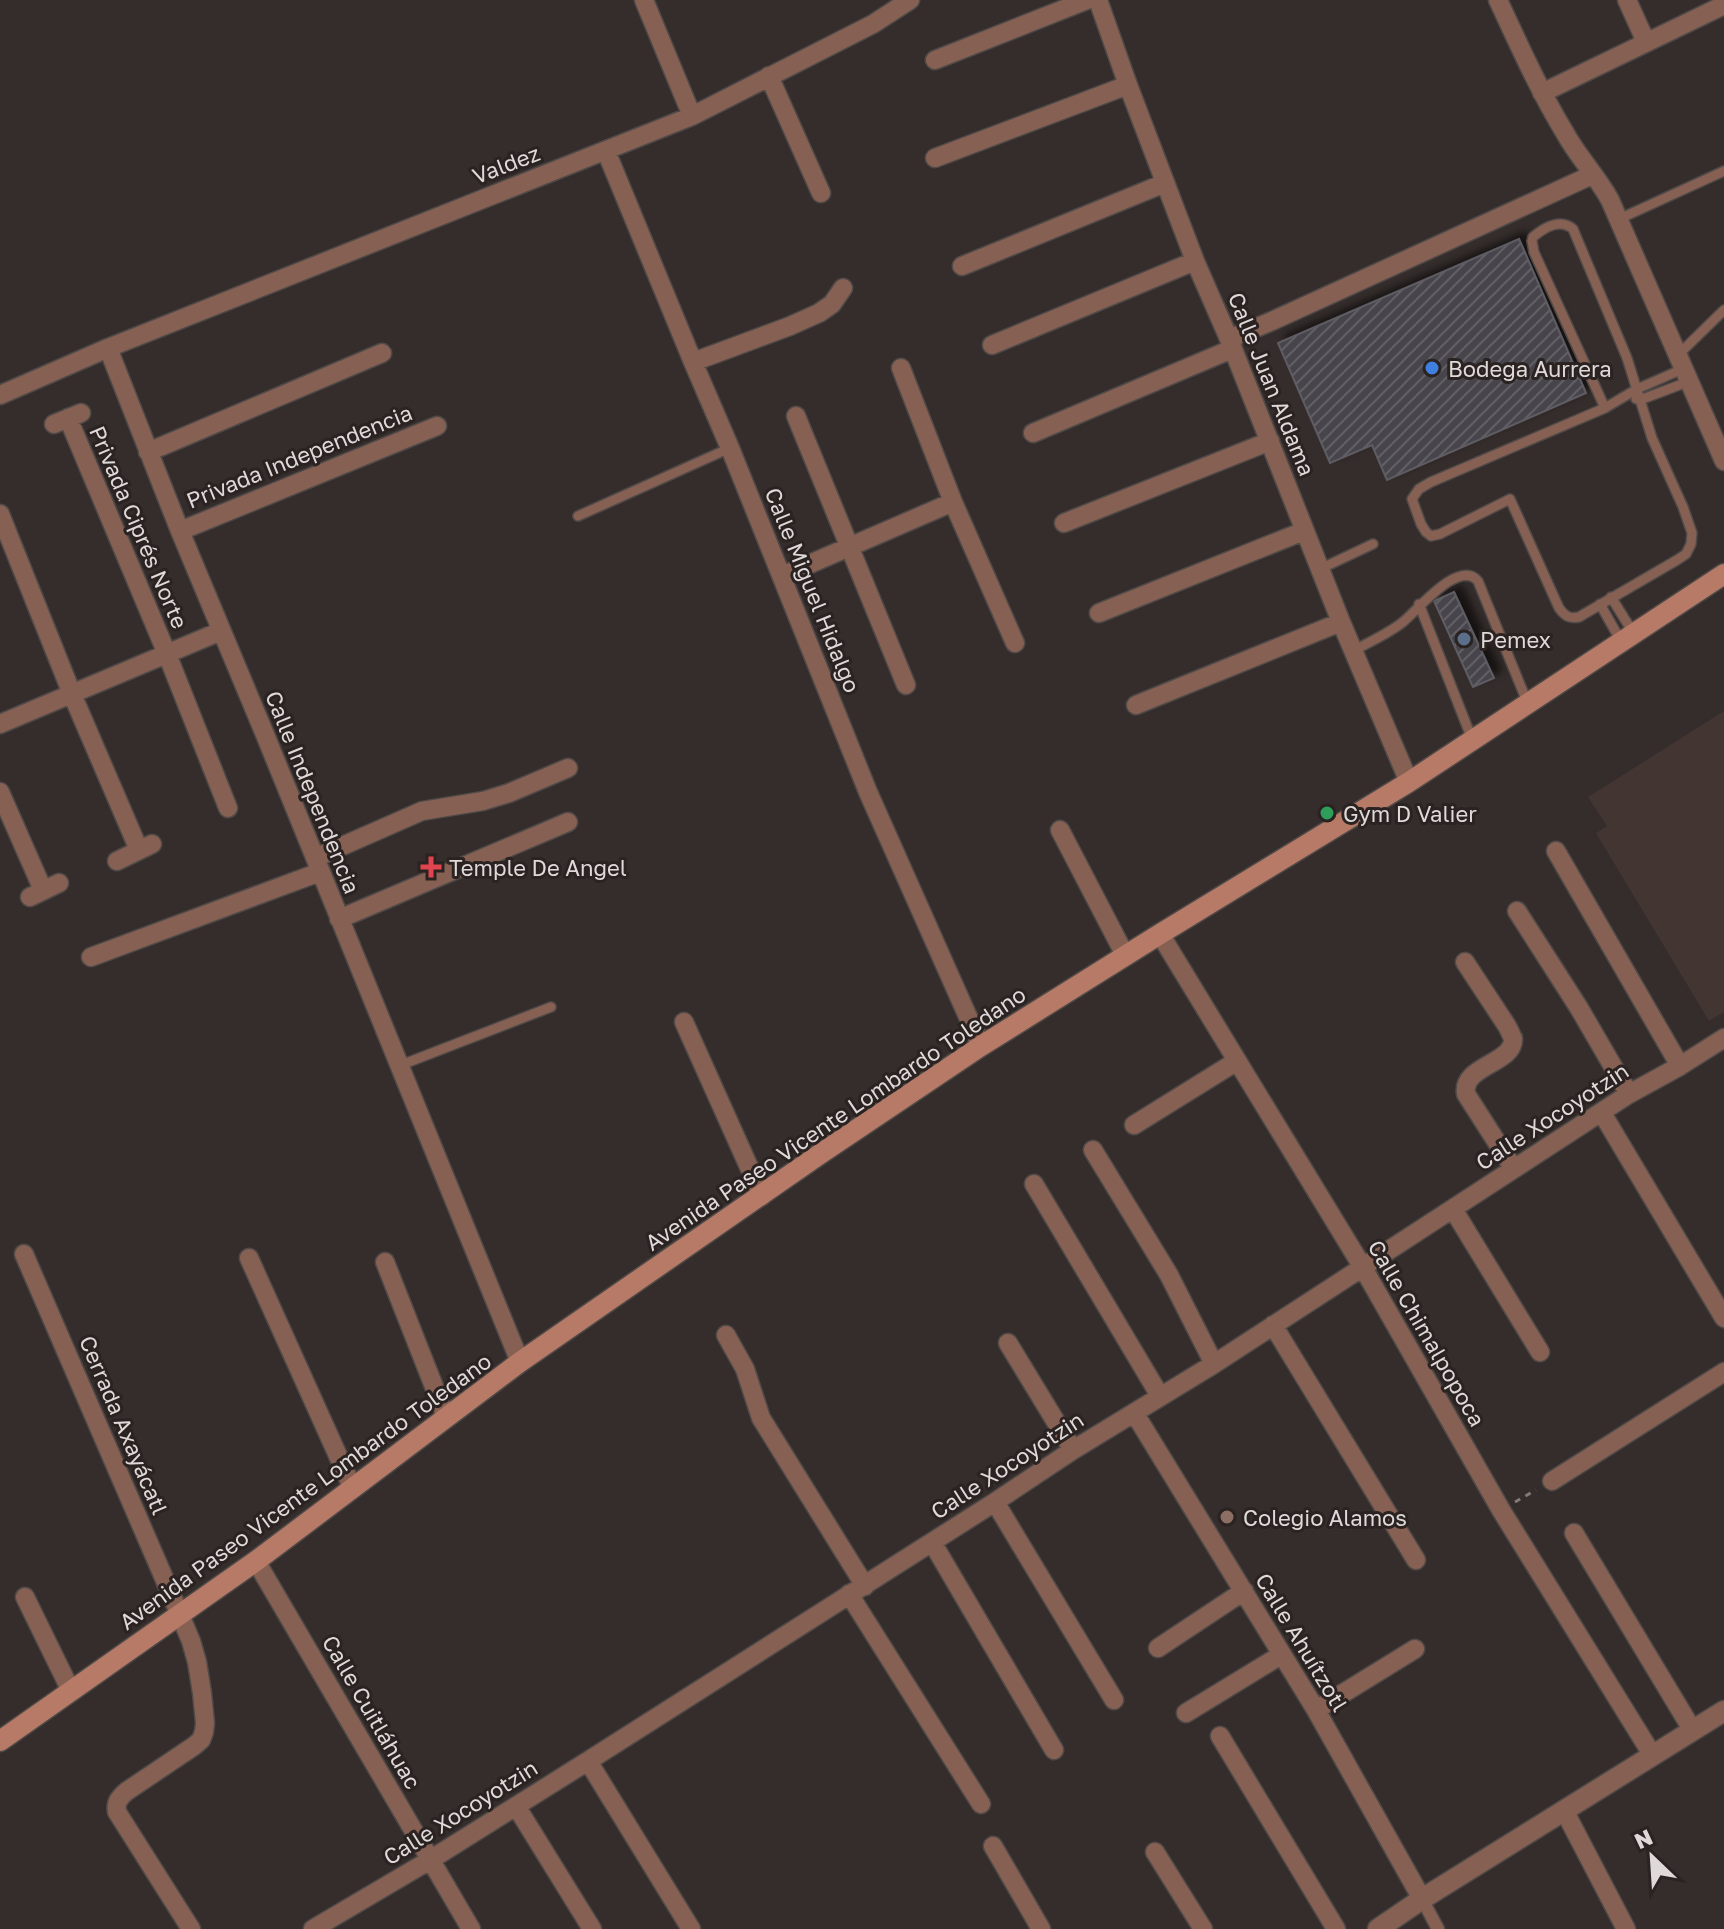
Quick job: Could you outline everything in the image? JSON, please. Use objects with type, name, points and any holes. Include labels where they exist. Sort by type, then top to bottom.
[{"type":"main road","name":"Avenida Paseo Vicente Lombardo Toledano","points":[[0,1741],[256,1561],[520,1362],[820,1154],[981,1046],[1125,955],[1409,782],[1724,574]]},
{"type":"street","points":[[644,0],[692,116]]},
{"type":"street","name":"Valdez","points":[[108,348],[692,116],[873,24],[910,0]]},
{"type":"street","points":[[935,60],[1087,0]]},
{"type":"street","name":"Calle Juan Aldama","points":[[1098,0],[1195,261],[1409,782]]},
{"type":"street","points":[[1498,0],[1542,93],[1576,152],[1604,189],[1619,219],[1724,461]]},
{"type":"street","points":[[1627,0],[1646,42]]},
{"type":"street","points":[[1542,93],[1724,5]]},
{"type":"street","points":[[769,76],[821,193]]},
{"type":"street","points":[[935,158],[1128,85]]},
{"type":"street","name":"Calle Miguel Hidalgo","points":[[606,151],[730,448],[868,792],[981,1046]]},
{"type":"street","points":[[1033,433],[1592,175]]},
{"type":"street","points":[[962,266],[1165,183]]},
{"type":"street","points":[[992,345],[1195,261]]},
{"type":"street","points":[[693,362],[819,313],[832,304],[843,288]]},
{"type":"street","points":[[0,395],[108,348]]},
{"type":"street","name":"Calle Independencia","points":[[108,348],[520,1362]]},
{"type":"street","points":[[148,452],[382,353]]},
{"type":"street","points":[[901,368],[953,502],[1015,643]]},
{"type":"street","points":[[796,416],[906,685]]},
{"type":"street","name":"Privada Ciprés Norte","points":[[68,418],[228,808]]},
{"type":"street","name":"Privada Independencia","points":[[180,531],[437,426]]},
{"type":"street","points":[[1064,523],[1270,441]]},
{"type":"street","points":[[782,576],[953,502]]},
{"type":"street","points":[[0,514],[72,694],[146,847],[117,861]]},
{"type":"street","points":[[1099,613],[1304,531]]},
{"type":"street","points":[[1136,705],[1341,622]]},
{"type":"street","points":[[0,724],[221,631]]},
{"type":"street","points":[[91,957],[317,865],[422,811],[483,801],[568,768]]},
{"type":"street","points":[[0,792],[44,890]]},
{"type":"street","points":[[339,919],[568,822]]},
{"type":"street","points":[[1060,830],[1125,955]]},
{"type":"street","points":[[1556,851],[1680,1066]]},
{"type":"street","points":[[1517,911],[1629,1094]]},
{"type":"street","name":"Calle Chimalpopoca","points":[[1160,934],[1362,1266],[1501,1510],[1653,1756]]},
{"type":"street","points":[[1465,962],[1513,1037],[1511,1046],[1503,1054],[1468,1078],[1464,1085],[1466,1094],[1514,1169]]},
{"type":"street","points":[[684,1022],[762,1196]]},
{"type":"street","name":"Calle Xocoyotzin","points":[[319,1927],[588,1761],[1073,1450],[1214,1364],[1629,1094],[1724,1038]]},
{"type":"street","points":[[1134,1125],[1237,1061]]},
{"type":"street","points":[[1602,1113],[1724,1318]]},
{"type":"street","points":[[1093,1150],[1169,1275],[1214,1364]]},
{"type":"street","points":[[1034,1184],[1160,1396]]},
{"type":"street","points":[[1453,1209],[1540,1352]]},
{"type":"street","name":"Cerrada Axayácatl","points":[[24,1254],[180,1615],[197,1662],[204,1708],[201,1740],[120,1797],[116,1806],[191,1929]]},
{"type":"street","points":[[249,1258],[353,1489]]},
{"type":"street","points":[[385,1262],[446,1417]]},
{"type":"street","points":[[1273,1325],[1416,1560]]},
{"type":"street","points":[[726,1335],[745,1369],[761,1418],[981,1804]]},
{"type":"street","points":[[1008,1343],[1073,1450]]},
{"type":"street","points":[[1552,1481],[1724,1372]]},
{"type":"street","name":"Calle Ahuítzotl","points":[[1135,1414],[1316,1710],[1422,1899]]},
{"type":"street","points":[[995,1502],[1114,1700]]},
{"type":"street","points":[[1574,1533],[1693,1731]]},
{"type":"street","points":[[932,1542],[1054,1750]]},
{"type":"street","name":"Calle Cuitláhuac","points":[[256,1561],[471,1929]]},
{"type":"street","points":[[1158,1648],[1244,1591]]},
{"type":"street","points":[[25,1597],[71,1691]]},
{"type":"street","points":[[1316,1710],[1415,1649]]},
{"type":"street","points":[[1186,1713],[1281,1655]]},
{"type":"street","points":[[1378,1929],[1724,1711]]},
{"type":"street","points":[[1220,1736],[1336,1929]]},
{"type":"street","points":[[588,1761],[691,1929]]},
{"type":"street","points":[[516,1806],[592,1929]]},
{"type":"street","points":[[1565,1812],[1626,1929]]},
{"type":"street","points":[[993,1846],[1041,1929]]},
{"type":"street","points":[[1155,1852],[1203,1929]]},
{"type":"street","points":[[1422,1899],[1438,1929]]},
{"type":"lane","points":[[1619,219],[1724,171]]},
{"type":"lane","points":[[1605,408],[1534,252],[1532,241],[1536,234],[1562,223],[1573,229],[1627,358],[1638,394],[1652,438],[1692,533],[1691,544],[1686,554],[1677,560],[1579,617],[1572,618],[1565,616],[1549,589],[1510,499],[1440,534],[1431,536],[1426,532],[1412,499],[1419,489],[1638,394],[1684,368],[1724,310]]},
{"type":"lane","points":[[578,516],[730,448]]},
{"type":"lane","points":[[1320,569],[1373,544]]},
{"type":"lane","points":[[1353,651],[1406,620],[1419,604],[1448,583],[1467,575],[1476,578],[1528,705]]},
{"type":"lane","points":[[1611,597],[1628,638]]},
{"type":"lane","points":[[1419,604],[1472,741]]},
{"type":"lane","points":[[1600,604],[1628,638]]},
{"type":"lane","points":[[401,1065],[551,1007]]},
{"type":"path","points":[[1501,1510],[1552,1481]]},
{"type":"shaded area","points":[[1724,711],[1724,1012],[1709,1021],[1596,833],[1607,826],[1588,797]]},
{"type":"building","name":"Bodega Aurrera","points":[[1519,239],[1586,393],[1387,480],[1372,445],[1330,463],[1278,343]]},
{"type":"building","name":"Pemex","points":[[1454,592],[1494,678],[1473,687],[1434,601]]},
{"type":"place","name":"Bodega Aurrera","points":[[1432,368]]},
{"type":"place","name":"Pemex","points":[[1464,639]]},
{"type":"place","name":"Gym D Valier","points":[[1327,813]]},
{"type":"place","name":"Temple De Angel","points":[[431,867]]},
{"type":"place","name":"Colegio Alamos","points":[[1227,1517]]}]
